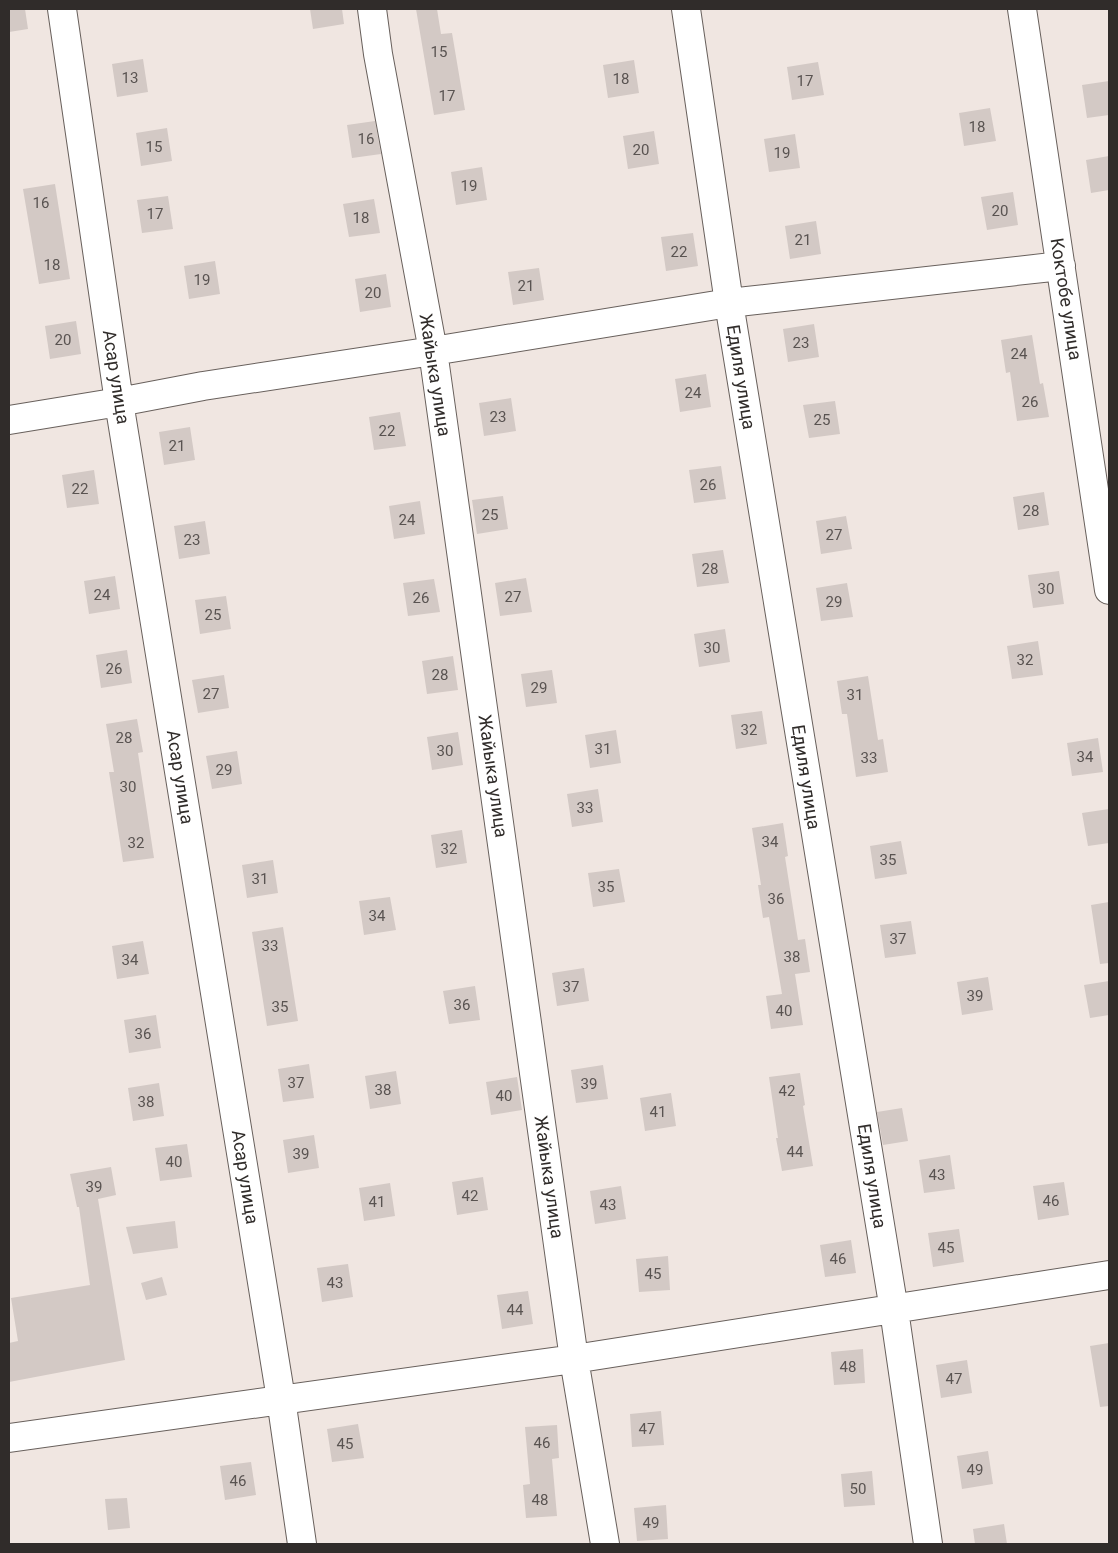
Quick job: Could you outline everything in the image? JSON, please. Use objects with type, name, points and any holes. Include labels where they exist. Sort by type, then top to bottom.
[{"type":"street","name":"Асар улица","points":[[62,9],[119,402],[281,1399],[302,1544]]},
{"type":"street","name":"Жайыка улица","points":[[372,9],[378,54],[433,351],[574,1359],[605,1544]]},
{"type":"street","name":"Едиля улица","points":[[686,9],[729,304],[894,1310],[928,1544]]},
{"type":"street","name":"Коктобе улица","points":[[1022,9],[1109,590]]},
{"type":"street","points":[[9,420],[203,386],[729,304],[1061,266]]},
{"type":"street","points":[[9,1438],[574,1359],[1109,1275]]},
{"type":"building","points":[[9,9],[25,9],[28,29],[9,32]]},
{"type":"building","points":[[310,9],[342,9],[344,24],[313,29]]},
{"type":"building","points":[[416,9],[437,9],[441,34],[452,33],[465,110],[434,115]]},
{"type":"building","points":[[143,59],[148,92],[117,97],[112,64]]},
{"type":"building","points":[[634,60],[639,93],[608,98],[603,65]]},
{"type":"building","points":[[818,62],[824,95],[792,100],[787,67]]},
{"type":"building","points":[[1109,81],[1109,115],[1087,118],[1082,85]]},
{"type":"building","points":[[990,108],[996,141],[964,146],[959,113]]},
{"type":"building","points":[[375,121],[381,154],[352,158],[347,125]]},
{"type":"building","points":[[167,128],[172,161],[141,166],[136,133]]},
{"type":"building","points":[[654,131],[659,164],[628,169],[623,136]]},
{"type":"building","points":[[795,134],[800,168],[769,172],[764,139]]},
{"type":"building","points":[[1109,156],[1109,190],[1091,193],[1086,160]]},
{"type":"building","points":[[482,167],[487,200],[456,205],[451,172]]},
{"type":"building","points":[[55,184],[70,279],[39,284],[23,189]]},
{"type":"building","points":[[1013,192],[1018,225],[987,230],[981,197]]},
{"type":"building","points":[[168,196],[173,229],[142,233],[137,200]]},
{"type":"building","points":[[374,199],[380,233],[349,237],[343,204]]},
{"type":"building","points":[[816,221],[821,254],[790,259],[785,226]]},
{"type":"building","points":[[693,233],[698,266],[666,271],[661,237]]},
{"type":"building","points":[[215,261],[220,294],[189,299],[184,266]]},
{"type":"building","points":[[539,268],[544,300],[513,305],[508,272]]},
{"type":"building","points":[[386,274],[391,307],[360,312],[355,279]]},
{"type":"building","points":[[76,321],[81,354],[50,359],[45,326]]},
{"type":"building","points":[[814,324],[819,357],[788,362],[783,329]]},
{"type":"building","points":[[1032,335],[1040,384],[1043,383],[1049,417],[1017,421],[1010,372],[1006,373],[1001,340]]},
{"type":"building","points":[[706,374],[711,407],[680,412],[675,379]]},
{"type":"building","points":[[511,398],[516,431],[484,436],[479,403]]},
{"type":"building","points":[[835,401],[840,434],[809,438],[803,405]]},
{"type":"building","points":[[400,412],[406,446],[374,450],[369,417]]},
{"type":"building","points":[[190,427],[195,460],[164,465],[159,432]]},
{"type":"building","points":[[721,466],[726,499],[694,503],[689,470]]},
{"type":"building","points":[[94,470],[99,504],[67,508],[62,475]]},
{"type":"building","points":[[1044,492],[1049,525],[1018,530],[1013,497]]},
{"type":"building","points":[[503,496],[508,529],[477,534],[472,500]]},
{"type":"building","points":[[420,501],[425,534],[394,539],[389,506]]},
{"type":"building","points":[[846,516],[852,549],[821,554],[816,521]]},
{"type":"building","points":[[205,521],[210,554],[179,559],[174,526]]},
{"type":"building","points":[[723,550],[729,583],[697,587],[692,554]]},
{"type":"building","points":[[1059,571],[1064,604],[1033,608],[1028,575]]},
{"type":"building","points":[[115,576],[120,609],[89,614],[84,581]]},
{"type":"building","points":[[526,578],[532,612],[500,616],[495,583]]},
{"type":"building","points":[[434,579],[440,612],[408,616],[403,583]]},
{"type":"building","points":[[847,583],[853,617],[821,621],[816,588]]},
{"type":"building","points":[[226,596],[231,629],[200,634],[195,600]]},
{"type":"building","points":[[725,629],[730,662],[699,667],[694,634]]},
{"type":"building","points":[[1038,641],[1043,675],[1012,679],[1007,646]]},
{"type":"building","points":[[127,650],[132,683],[101,688],[96,655]]},
{"type":"building","points":[[453,656],[458,690],[427,694],[422,661]]},
{"type":"building","points":[[552,670],[557,703],[526,707],[521,674]]},
{"type":"building","points":[[224,675],[229,708],[198,713],[192,680]]},
{"type":"building","points":[[868,676],[878,740],[883,739],[888,772],[856,777],[847,714],[842,714],[837,681]]},
{"type":"building","points":[[762,711],[767,744],[736,749],[731,715]]},
{"type":"building","points":[[137,719],[143,752],[138,753],[154,858],[123,862],[109,772],[114,772],[106,724]]},
{"type":"building","points":[[616,730],[621,763],[590,768],[585,735]]},
{"type":"building","points":[[458,732],[463,765],[432,770],[427,737]]},
{"type":"building","points":[[1098,738],[1103,772],[1072,776],[1067,743]]},
{"type":"building","points":[[237,751],[242,784],[212,789],[206,756]]},
{"type":"building","points":[[598,789],[603,822],[572,827],[567,794]]},
{"type":"building","points":[[1109,809],[1109,843],[1088,846],[1082,813]]},
{"type":"building","points":[[783,823],[788,856],[785,857],[798,940],[805,939],[810,972],[795,974],[803,1025],[771,1029],[766,996],[782,994],[769,917],[763,918],[758,885],[761,885],[752,828]]},
{"type":"building","points":[[462,830],[467,863],[436,868],[431,835]]},
{"type":"building","points":[[901,841],[907,874],[875,879],[870,846]]},
{"type":"building","points":[[273,860],[278,893],[247,898],[242,865]]},
{"type":"building","points":[[619,869],[625,902],[593,907],[588,873]]},
{"type":"building","points":[[390,897],[396,930],[364,935],[359,901]]},
{"type":"building","points":[[1109,902],[1109,963],[1100,964],[1091,905]]},
{"type":"building","points":[[911,921],[916,954],[885,958],[880,925]]},
{"type":"building","points":[[283,927],[298,1021],[267,1026],[252,932]]},
{"type":"building","points":[[143,941],[149,974],[117,979],[112,946]]},
{"type":"building","points":[[584,968],[589,1001],[557,1006],[552,973]]},
{"type":"building","points":[[988,977],[993,1010],[962,1015],[957,982]]},
{"type":"building","points":[[1109,981],[1109,1015],[1090,1018],[1084,985]]},
{"type":"building","points":[[475,986],[480,1020],[449,1024],[443,991]]},
{"type":"building","points":[[156,1015],[161,1048],[129,1053],[124,1020]]},
{"type":"building","points":[[309,1064],[314,1098],[283,1102],[278,1069]]},
{"type":"building","points":[[603,1065],[608,1099],[576,1103],[571,1070]]},
{"type":"building","points":[[396,1071],[401,1104],[370,1109],[365,1076]]},
{"type":"building","points":[[800,1073],[805,1105],[803,1106],[813,1166],[782,1171],[769,1077]]},
{"type":"building","points":[[517,1077],[522,1110],[491,1115],[486,1082]]},
{"type":"building","points":[[159,1083],[164,1116],[133,1121],[128,1088]]},
{"type":"building","points":[[671,1093],[676,1126],[645,1131],[640,1098]]},
{"type":"building","points":[[902,1108],[908,1141],[883,1145],[877,1112]]},
{"type":"building","points":[[314,1135],[319,1168],[288,1173],[283,1140]]},
{"type":"building","points":[[187,1144],[192,1177],[160,1181],[155,1148]]},
{"type":"building","points":[[950,1155],[955,1189],[924,1193],[919,1160]]},
{"type":"building","points":[[111,1167],[116,1195],[98,1199],[125,1360],[9,1382],[9,1343],[18,1341],[11,1298],[90,1285],[79,1207],[77,1207],[70,1174]]},
{"type":"building","points":[[483,1177],[488,1210],[457,1215],[452,1182]]},
{"type":"building","points":[[1064,1182],[1069,1215],[1038,1220],[1033,1186]]},
{"type":"building","points":[[390,1183],[395,1216],[364,1221],[359,1188]]},
{"type":"building","points":[[621,1186],[626,1219],[595,1224],[590,1191]]},
{"type":"building","points":[[175,1221],[178,1248],[133,1254],[126,1227]]},
{"type":"building","points":[[959,1229],[964,1262],[933,1267],[928,1233]]},
{"type":"building","points":[[851,1240],[856,1273],[825,1277],[820,1245]]},
{"type":"building","points":[[668,1256],[670,1290],[639,1292],[636,1259]]},
{"type":"building","points":[[348,1264],[353,1297],[322,1302],[317,1268]]},
{"type":"building","points":[[162,1277],[167,1295],[146,1300],[141,1283]]},
{"type":"building","points":[[528,1291],[533,1324],[502,1329],[497,1295]]},
{"type":"building","points":[[1109,1343],[1109,1406],[1100,1407],[1090,1346]]},
{"type":"building","points":[[863,1349],[865,1383],[834,1385],[831,1352]]},
{"type":"building","points":[[967,1360],[972,1393],[941,1398],[936,1365]]},
{"type":"building","points":[[661,1411],[664,1445],[632,1447],[630,1414]]},
{"type":"building","points":[[358,1424],[364,1458],[332,1462],[327,1429]]},
{"type":"building","points":[[557,1425],[559,1458],[552,1459],[557,1516],[526,1518],[523,1485],[530,1484],[525,1427]]},
{"type":"building","points":[[988,1451],[993,1484],[962,1489],[957,1456]]},
{"type":"building","points":[[251,1462],[256,1495],[225,1500],[220,1466]]},
{"type":"building","points":[[872,1471],[875,1505],[844,1507],[841,1474]]},
{"type":"building","points":[[127,1498],[130,1528],[108,1530],[105,1499]]},
{"type":"building","points":[[666,1505],[668,1539],[637,1541],[634,1508]]},
{"type":"building","points":[[1004,1524],[1007,1544],[975,1544],[973,1529]]}]
